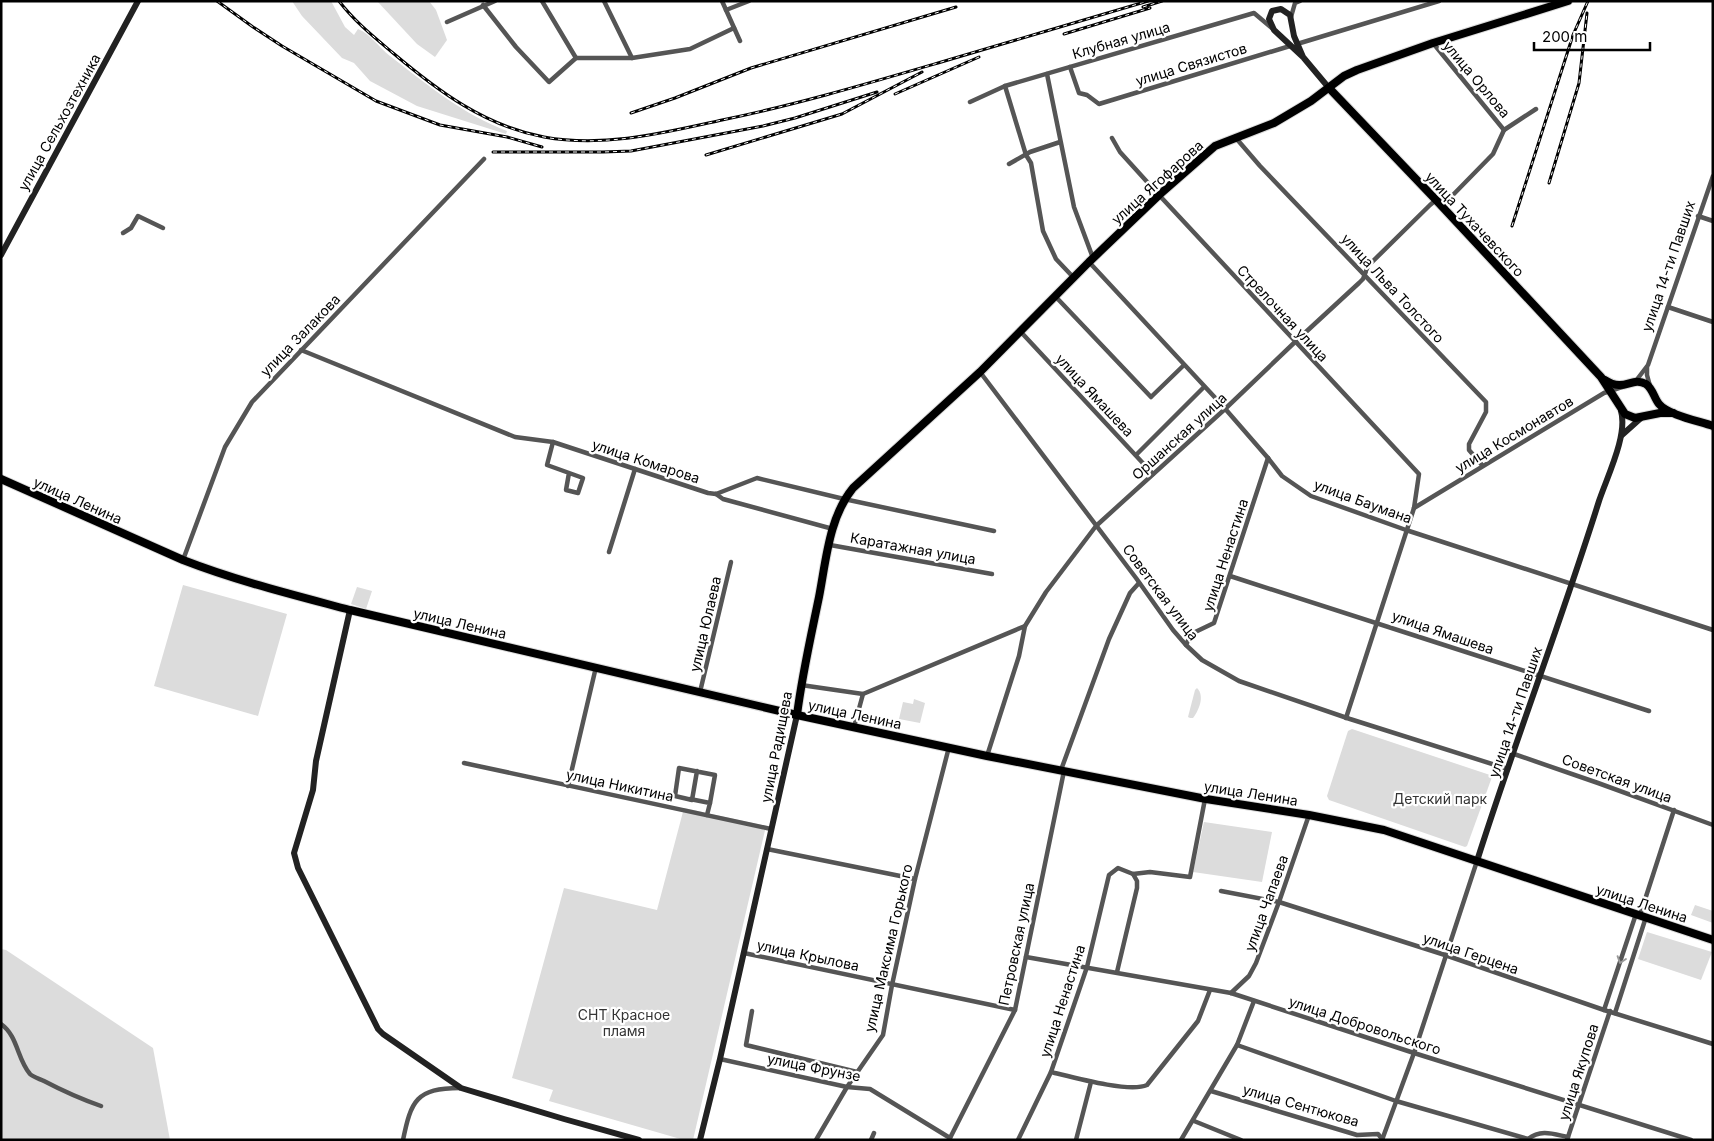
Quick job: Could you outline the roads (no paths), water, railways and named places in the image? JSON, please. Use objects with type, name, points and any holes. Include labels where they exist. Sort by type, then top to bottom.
[{"type":"main road","name":"улица Ягофарова","points":[[948,402],[1091,260],[1215,146],[1274,123],[1292,113],[1344,76],[1357,70],[1432,43],[1568,1]]},
{"type":"main road","name":"улица Тухачевского","points":[[1329,88],[1601,377],[1620,407]]},
{"type":"main road","points":[[1601,377],[1618,386],[1646,384],[1659,405],[1674,413],[1713,426]]},
{"type":"main road","points":[[1631,384],[1620,393],[1620,407],[1630,417],[1674,413]]},
{"type":"main road","points":[[1643,417],[1653,408],[1652,392]]},
{"type":"main road","name":"улица Радищева","points":[[797,715],[800,685],[833,529],[844,499],[853,488],[948,402]]},
{"type":"main road","name":"улица Ленина","points":[[1,479],[183,560],[240,580],[350,610],[797,715],[949,746],[987,756],[1384,830],[1713,940]]},
{"type":"street","name":"улица Сельхозтехника","points":[[1,255],[138,1]]},
{"type":"street","points":[[447,22],[495,1]]},
{"type":"street","points":[[542,1],[576,58]]},
{"type":"street","points":[[604,1],[632,58]]},
{"type":"street","points":[[722,1],[740,41]]},
{"type":"street","points":[[726,10],[749,1]]},
{"type":"street","points":[[1300,1],[1295,3],[1291,17],[1294,36],[1303,58]]},
{"type":"street","points":[[1298,44],[1439,1]]},
{"type":"street","points":[[483,6],[516,47],[549,82],[576,58],[632,58],[690,49],[734,28]]},
{"type":"street","points":[[1291,17],[1283,9],[1277,9],[1272,11],[1269,19],[1274,30],[1303,58],[1329,88]]},
{"type":"street","name":"Клубная улица","points":[[970,102],[1005,86],[1254,13],[1274,30]]},
{"type":"street","name":"улица Орлова","points":[[1432,43],[1504,130]]},
{"type":"street","name":"улица Связистов","points":[[1070,67],[1079,93],[1087,95],[1098,104],[1290,46]]},
{"type":"street","points":[[1046,74],[1074,208],[1091,260]]},
{"type":"street","points":[[1005,86],[1026,155],[1031,163],[1043,232],[1056,259],[1074,278]]},
{"type":"street","points":[[1504,130],[1536,109]]},
{"type":"street","name":"Оршанская улица","points":[[1025,626],[1046,592],[1096,526],[1225,409],[1359,283],[1368,266],[1436,200],[1448,200],[1493,154],[1504,130]]},
{"type":"street","name":"улица Льва Толстого","points":[[1235,137],[1266,173],[1486,402],[1486,412],[1468,444],[1469,450],[1482,465]]},
{"type":"street","name":"Стрелочная улица","points":[[1112,138],[1120,152],[1159,196],[1419,474],[1414,508]]},
{"type":"street","points":[[1008,164],[1060,142]]},
{"type":"street","name":"улица Залакова","points":[[183,560],[224,447],[252,402],[484,159]]},
{"type":"street","name":"улица 14-ти Павших","points":[[1648,365],[1713,176]]},
{"type":"street","points":[[123,233],[130,228],[138,216],[163,228]]},
{"type":"street","points":[[1698,216],[1713,221]]},
{"type":"street","name":"улица Баумана","points":[[1091,260],[1225,409],[1282,476],[1311,496],[1406,530],[1713,630]]},
{"type":"street","points":[[1055,296],[1151,397],[1184,365]]},
{"type":"street","points":[[1668,307],[1713,322]]},
{"type":"street","name":"улица Ямашева","points":[[1020,331],[1153,474]]},
{"type":"street","name":"улица Комарова","points":[[301,350],[515,437],[553,442],[708,493],[716,494],[757,478],[844,499],[994,530]]},
{"type":"street","points":[[1631,384],[1638,380],[1648,365]]},
{"type":"street","points":[[1648,365],[1647,375],[1652,392]]},
{"type":"street","name":"Советская улица","points":[[980,372],[1186,645],[1202,660],[1239,681],[1346,718],[1508,769]]},
{"type":"street","name":"улица Космонавтов","points":[[1414,508],[1604,392],[1610,392],[1631,384]]},
{"type":"street","points":[[1136,455],[1204,387]]},
{"type":"street","points":[[1620,407],[1624,418],[1622,435]]},
{"type":"street","points":[[1622,435],[1643,417]]},
{"type":"street","name":"улица 14-ти Павших","points":[[1382,1140],[1414,1053],[1445,955],[1622,435]]},
{"type":"street","points":[[553,442],[547,465],[583,478],[578,493],[566,490],[569,473]]},
{"type":"street","name":"улица Ненастина","points":[[1186,645],[1191,634],[1214,623],[1268,458]]},
{"type":"street","points":[[609,552],[635,469]]},
{"type":"street","points":[[716,494],[723,499],[833,529]]},
{"type":"street","points":[[1346,718],[1414,508]]},
{"type":"street","name":"Каратажная улица","points":[[830,545],[992,574]]},
{"type":"street","name":"улица Юлаева","points":[[700,692],[731,562]]},
{"type":"street","name":"улица Ямашева","points":[[1230,576],[1649,712]]},
{"type":"street","name":"Петровская улица","points":[[950,1139],[1015,1010],[1063,770],[1109,639],[1130,593],[1140,582]]},
{"type":"street","points":[[350,610],[316,762],[313,790],[294,853],[298,868],[378,1029],[461,1088]]},
{"type":"street","points":[[800,685],[863,694],[1025,626]]},
{"type":"street","points":[[987,756],[1019,656],[1025,626]]},
{"type":"street","points":[[568,786],[596,667]]},
{"type":"street","points":[[854,727],[863,694]]},
{"type":"street","name":"улица Радищева","points":[[700,1140],[720,1060],[797,715]]},
{"type":"street","name":"улица Максима Горького","points":[[816,1140],[847,1087],[883,1035],[915,879],[949,746]]},
{"type":"street","name":"Советская улица","points":[[1514,754],[1713,825]]},
{"type":"street","name":"улица Никитина","points":[[464,762],[772,829]]},
{"type":"street","points":[[673,808],[679,768],[697,771],[715,775],[707,815]]},
{"type":"street","points":[[692,800],[697,771]]},
{"type":"street","points":[[675,796],[710,803]]},
{"type":"street","points":[[1117,972],[1137,888],[1136,878],[1133,874],[1150,872],[1190,877],[1206,798]]},
{"type":"street","points":[[1604,1010],[1641,915],[1674,810]]},
{"type":"street","name":"улица Чапаева","points":[[1231,993],[1248,976],[1256,963],[1309,815]]},
{"type":"street","points":[[767,849],[915,879]]},
{"type":"street","name":"улица Ненастина","points":[[1018,1140],[1051,1072],[1087,967],[1108,875],[1118,868],[1133,874]]},
{"type":"street","name":"улица Герцена","points":[[1221,892],[1279,902],[1445,955],[1604,1010],[1713,1044]]},
{"type":"street","name":"улица Якупова","points":[[1568,1138],[1578,1104],[1612,1012],[1641,915]]},
{"type":"street","name":"улица Крылова","points":[[744,953],[1015,1010]]},
{"type":"street","name":"улица Добровольского","points":[[1026,956],[1231,993],[1691,1140]]},
{"type":"street","points":[[1051,1072],[1091,1082],[1137,1088],[1147,1085],[1198,1021],[1210,990]]},
{"type":"street","points":[[1181,1140],[1194,1121],[1237,1045],[1254,1001]]},
{"type":"street","points":[[752,1011],[746,1045],[857,1072]]},
{"type":"street","points":[[1,1024],[8,1029],[13,1037],[30,1075],[76,1097],[101,1106]]},
{"type":"street","points":[[1237,1045],[1396,1101],[1528,1139],[1536,1133],[1546,1132],[1568,1138]]},
{"type":"street","name":"улица Фрунзе","points":[[720,1060],[847,1087],[870,1088],[950,1139]]},
{"type":"street","points":[[1076,1140],[1091,1082]]},
{"type":"street","points":[[403,1140],[413,1103],[425,1094],[439,1088],[461,1088],[639,1140]]},
{"type":"street","name":"улица Сентюкова","points":[[1211,1091],[1357,1134],[1378,1134],[1382,1140]]},
{"type":"street","points":[[1194,1121],[1240,1140]]},
{"type":"street","points":[[871,1140],[874,1133]]},
{"type":"railway","points":[[217,1],[282,46],[376,101],[440,125],[507,137],[542,147]]},
{"type":"railway","points":[[339,1],[372,35],[427,81],[482,116],[522,132],[566,140],[589,141],[633,138],[656,134],[776,108],[884,79],[1148,1]]},
{"type":"railway","points":[[1143,7],[1162,1]]},
{"type":"railway","points":[[1512,226],[1573,35],[1588,1]]},
{"type":"railway","points":[[631,113],[751,68],[956,7]]},
{"type":"railway","points":[[1064,34],[1150,8]]},
{"type":"railway","points":[[1549,183],[1579,83],[1587,13]]},
{"type":"railway","points":[[895,94],[979,57]]},
{"type":"railway","points":[[706,155],[842,114],[922,72]]},
{"type":"railway","points":[[493,152],[631,151],[763,126],[877,92]]},
{"type":"park label","name":"Детский парк","points":[[1440,798]]},
{"type":"park label","name":"СНТ Красное пламя","points":[[624,1022]]}]
